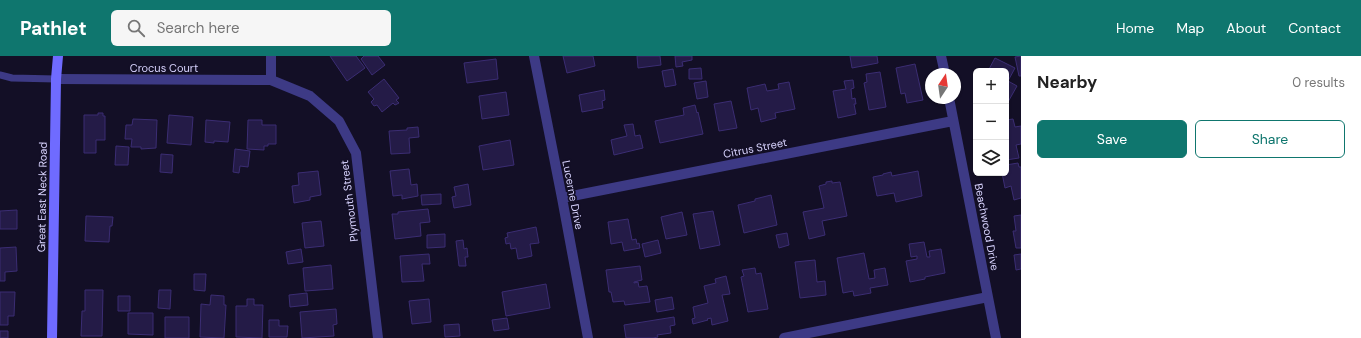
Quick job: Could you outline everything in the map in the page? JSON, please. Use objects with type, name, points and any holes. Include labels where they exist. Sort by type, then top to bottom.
[{"type":"main road","name":"Great East Neck Road","points":[[52,338],[56,79],[58,56]]},
{"type":"street","points":[[271,56],[271,80]]},
{"type":"street","name":"Lucerne Drive","points":[[534,56],[588,338]]},
{"type":"street","points":[[941,56],[944,68]]},
{"type":"street","name":"Crocus Court","points":[[56,79],[271,80]]},
{"type":"street","name":"Plymouth Street","points":[[271,80],[310,96],[338,121],[356,153],[378,338]]},
{"type":"street","name":"Beachwood Drive","points":[[950,104],[996,338]]},
{"type":"street","name":"Citrus Street","points":[[562,198],[953,121]]},
{"type":"street","points":[[784,338],[988,297]]},
{"type":"lane","points":[[0,75],[12,78],[56,79]]},
{"type":"building","points":[[330,56],[356,56],[365,68],[347,81]]},
{"type":"building","points":[[364,56],[378,56],[385,65],[372,75],[361,59]]},
{"type":"building","points":[[563,56],[593,56],[595,66],[567,73]]},
{"type":"building","points":[[637,56],[660,56],[661,65],[638,68]]},
{"type":"building","points":[[675,56],[692,56],[692,60],[682,62],[683,66],[676,67]]},
{"type":"building","points":[[850,56],[877,56],[878,63],[852,68]]},
{"type":"building","points":[[1021,56],[1021,76],[1019,76],[1015,57]]},
{"type":"building","points":[[995,58],[1015,68],[1009,79],[1009,68],[990,68]]},
{"type":"building","points":[[496,59],[498,79],[467,83],[464,63]]},
{"type":"building","points":[[915,64],[923,100],[907,103],[905,93],[901,94],[896,68]]},
{"type":"building","points":[[701,68],[702,79],[689,79],[689,69]]},
{"type":"building","points":[[673,69],[676,85],[665,87],[662,71]]},
{"type":"building","points":[[880,72],[886,107],[869,110],[864,83],[867,82],[866,74]]},
{"type":"building","points":[[384,79],[399,98],[396,100],[399,103],[395,105],[393,103],[382,112],[377,105],[374,106],[371,102],[374,99],[368,92]]},
{"type":"building","points":[[853,80],[854,88],[851,89],[852,99],[855,98],[856,104],[854,104],[856,114],[838,118],[833,91],[846,89],[844,81]]},
{"type":"building","points":[[706,81],[708,97],[697,99],[694,83]]},
{"type":"building","points":[[789,82],[795,109],[775,113],[776,118],[761,122],[758,108],[751,110],[747,88],[765,84],[767,91],[779,89],[778,84]]},
{"type":"building","points":[[1009,82],[1017,86],[1009,100]]},
{"type":"building","points":[[604,90],[605,100],[602,101],[603,108],[582,112],[579,95]]},
{"type":"building","points":[[506,92],[509,115],[482,119],[479,96]]},
{"type":"building","points":[[731,101],[737,128],[719,131],[714,104]]},
{"type":"building","points":[[695,105],[703,134],[660,143],[655,121],[684,115],[683,108]]},
{"type":"building","points":[[98,113],[103,113],[103,116],[105,116],[105,140],[96,140],[96,153],[84,153],[84,115],[98,115]]},
{"type":"building","points":[[169,115],[193,117],[191,145],[167,143]]},
{"type":"building","points":[[133,119],[157,120],[156,148],[141,149],[141,147],[131,147],[132,139],[125,139],[126,125],[132,125]]},
{"type":"building","points":[[1013,119],[1015,127],[1021,126],[1021,144],[1016,145],[1019,158],[1009,160],[1009,140],[1009,120]]},
{"type":"building","points":[[206,120],[230,122],[228,142],[205,142]]},
{"type":"building","points":[[248,120],[262,120],[262,125],[276,125],[276,144],[268,144],[268,146],[264,146],[264,150],[247,149]]},
{"type":"building","points":[[633,124],[635,136],[640,135],[643,148],[614,155],[611,140],[627,136],[624,125]]},
{"type":"building","points":[[418,127],[419,137],[409,138],[410,153],[391,154],[389,131],[407,130],[407,128]]},
{"type":"building","points":[[510,140],[514,165],[483,170],[479,146]]},
{"type":"building","points":[[116,146],[129,147],[128,165],[115,165]]},
{"type":"building","points":[[235,149],[250,151],[248,167],[240,166],[239,173],[233,172]]},
{"type":"building","points":[[161,154],[173,155],[172,173],[160,172]]},
{"type":"building","points":[[1018,163],[1019,167],[1021,167],[1021,198],[1014,200],[1011,186],[1005,188],[1003,176],[1009,176],[1009,164]]},
{"type":"building","points":[[409,169],[411,185],[417,184],[418,196],[402,199],[402,195],[393,196],[390,171]]},
{"type":"building","points":[[318,171],[321,195],[310,197],[310,200],[294,203],[292,186],[299,185],[298,173]]},
{"type":"building","points":[[918,171],[922,196],[896,202],[894,193],[877,196],[873,177],[891,172],[892,176]]},
{"type":"building","points":[[832,181],[832,183],[840,182],[847,216],[822,221],[825,235],[809,239],[803,212],[824,208],[819,186],[826,184],[826,182]]},
{"type":"building","points":[[468,184],[471,205],[454,208],[452,197],[456,196],[454,187]]},
{"type":"building","points":[[441,194],[441,204],[422,205],[421,195]]},
{"type":"building","points":[[771,195],[777,225],[744,233],[738,205]]},
{"type":"building","points":[[428,209],[430,222],[420,223],[421,236],[395,239],[392,214]]},
{"type":"building","points":[[17,210],[17,229],[0,229],[0,211]]},
{"type":"building","points":[[713,211],[720,245],[700,249],[693,214]]},
{"type":"building","points":[[682,212],[687,235],[666,239],[661,217]]},
{"type":"building","points":[[1021,215],[1021,248],[1016,248],[1013,231],[1016,231],[1014,216]]},
{"type":"building","points":[[86,216],[113,217],[112,226],[110,226],[109,242],[85,241]]},
{"type":"building","points":[[628,219],[632,240],[636,239],[640,248],[624,251],[622,242],[611,244],[608,222]]},
{"type":"building","points":[[321,221],[324,246],[305,248],[302,223]]},
{"type":"building","points":[[536,227],[539,243],[530,244],[532,256],[518,259],[516,248],[511,249],[510,243],[506,244],[505,238],[508,237],[507,233]]},
{"type":"building","points":[[787,233],[789,245],[779,248],[776,235]]},
{"type":"building","points":[[445,234],[445,247],[427,248],[427,235]]},
{"type":"building","points":[[463,240],[464,249],[467,248],[468,257],[465,257],[466,266],[459,266],[456,241]]},
{"type":"building","points":[[658,240],[661,253],[645,257],[642,244]]},
{"type":"building","points":[[924,242],[927,257],[930,257],[929,251],[941,249],[945,273],[910,282],[906,261],[917,259],[917,256],[911,257],[909,244]]},
{"type":"building","points":[[16,247],[17,271],[5,272],[5,281],[0,281],[0,248]]},
{"type":"building","points":[[301,249],[303,262],[288,264],[286,252]]},
{"type":"building","points":[[864,253],[869,279],[875,278],[874,270],[885,268],[888,285],[870,288],[871,293],[854,296],[853,291],[843,293],[837,258]]},
{"type":"building","points":[[429,254],[430,264],[422,264],[424,281],[402,282],[400,256]]},
{"type":"building","points":[[1021,254],[1021,269],[1016,270],[1014,255]]},
{"type":"building","points":[[815,260],[817,282],[825,281],[826,295],[800,298],[795,262]]},
{"type":"building","points":[[331,265],[333,289],[305,291],[303,268]]},
{"type":"building","points":[[640,266],[642,280],[634,283],[638,282],[639,287],[647,286],[650,302],[625,305],[624,301],[613,302],[611,292],[609,292],[606,270]]},
{"type":"building","points":[[755,268],[756,274],[761,273],[768,309],[748,312],[741,277],[744,276],[742,270]]},
{"type":"building","points":[[194,274],[206,274],[205,291],[194,290]]},
{"type":"building","points":[[726,276],[730,294],[722,295],[728,321],[712,325],[711,318],[693,324],[692,319],[695,318],[693,307],[708,303],[704,286],[716,283],[715,279]]},
{"type":"building","points":[[546,284],[550,308],[506,316],[502,292]]},
{"type":"building","points":[[85,290],[103,290],[102,336],[81,336],[82,311],[85,311]]},
{"type":"building","points":[[159,290],[171,290],[170,309],[158,308]]},
{"type":"building","points":[[0,292],[15,292],[14,316],[8,316],[8,325],[0,325]]},
{"type":"building","points":[[307,293],[308,305],[290,307],[289,295]]},
{"type":"building","points":[[211,295],[224,296],[224,305],[226,305],[224,338],[200,337],[201,304],[210,305]]},
{"type":"building","points":[[118,296],[130,296],[130,311],[118,311]]},
{"type":"building","points":[[672,297],[674,309],[657,312],[655,300]]},
{"type":"building","points":[[247,299],[254,299],[254,305],[263,305],[262,338],[236,337],[236,306],[247,306]]},
{"type":"building","points":[[429,299],[431,322],[412,324],[409,301]]},
{"type":"building","points":[[336,309],[337,324],[333,325],[334,336],[302,338],[300,312]]},
{"type":"building","points":[[128,313],[153,313],[153,335],[128,334]]},
{"type":"building","points":[[165,317],[189,317],[189,338],[165,338]]},
{"type":"building","points":[[674,317],[675,325],[670,326],[671,333],[657,335],[658,337],[653,338],[626,338],[624,325]]},
{"type":"building","points":[[507,318],[509,329],[494,331],[492,320]]},
{"type":"building","points":[[269,320],[279,320],[279,326],[288,326],[287,337],[269,337]]},
{"type":"building","points":[[459,324],[460,336],[445,337],[444,325]]},
{"type":"building","points":[[0,331],[8,331],[8,338],[0,338]]}]
